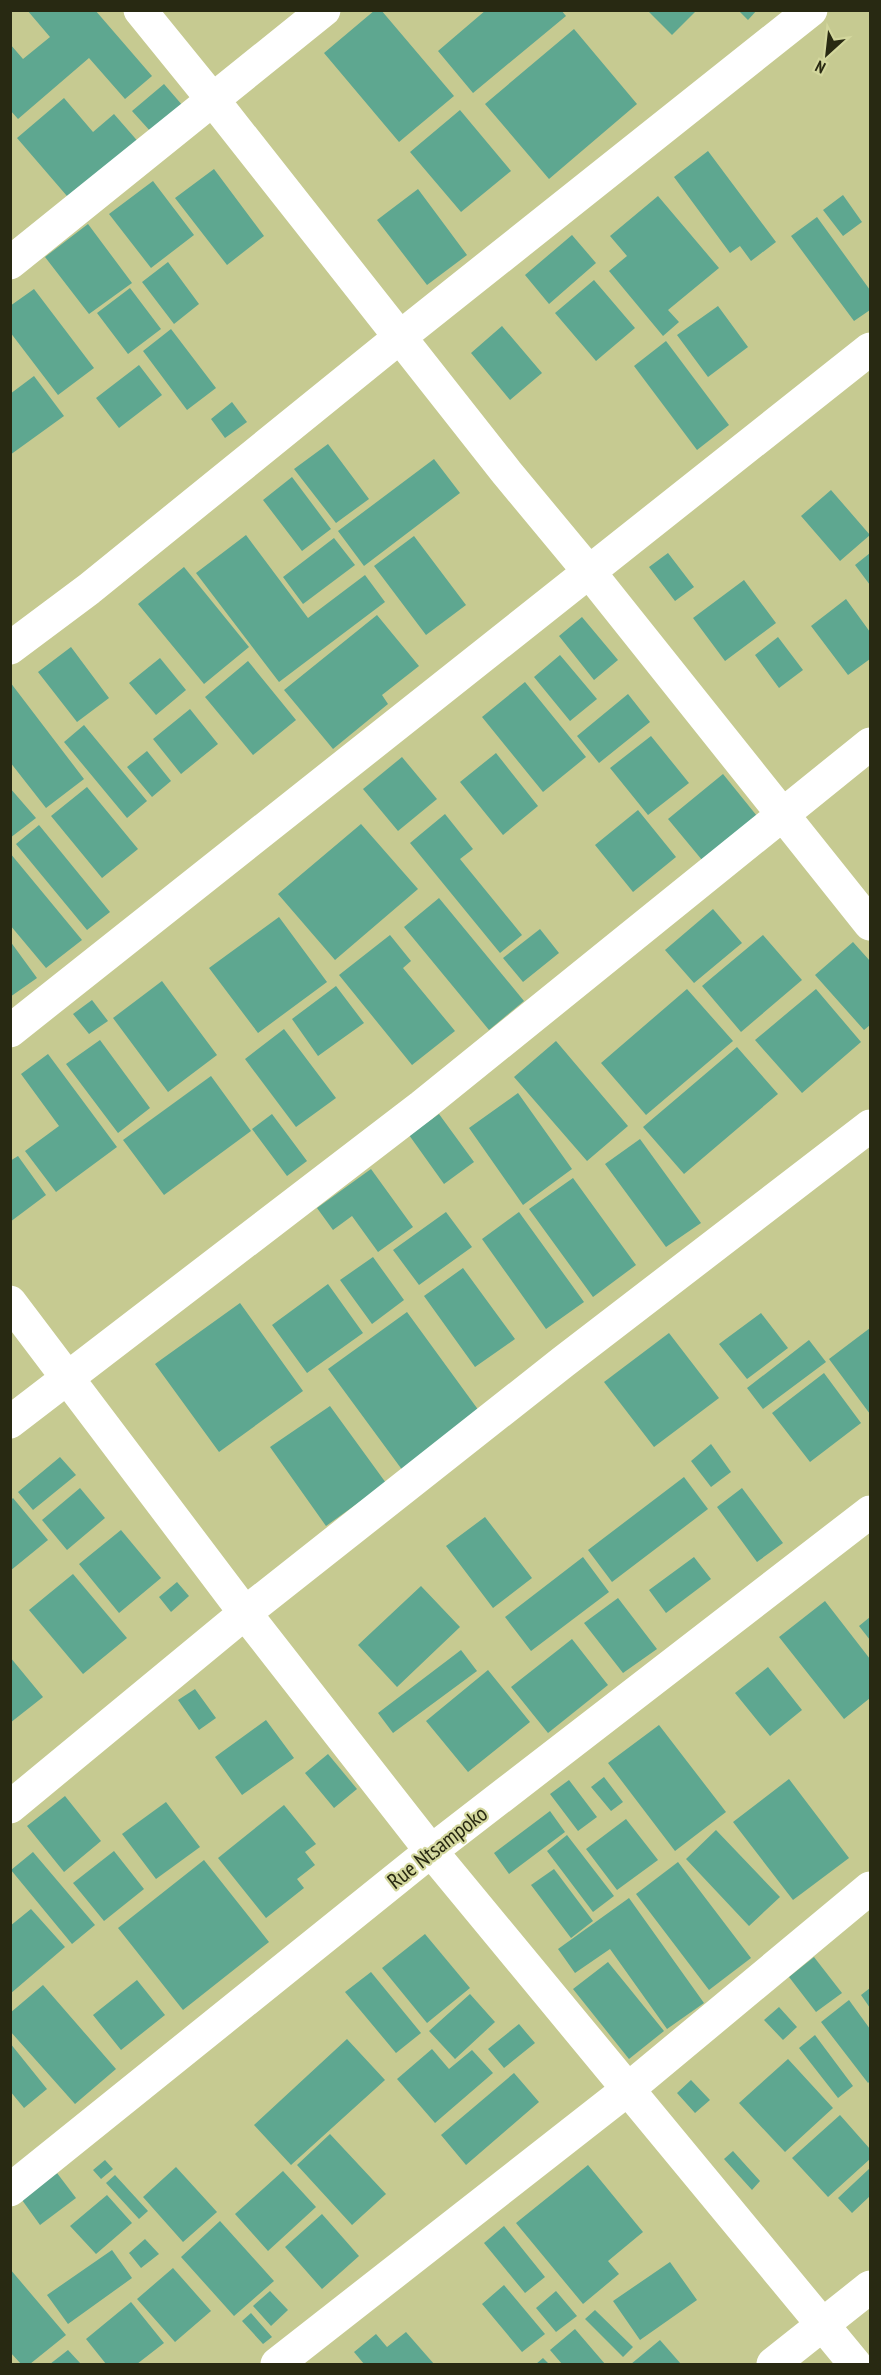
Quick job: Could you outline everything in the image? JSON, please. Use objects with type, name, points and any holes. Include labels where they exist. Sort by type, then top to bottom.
[{"type":"street","points":[[140,10],[507,473],[590,573],[870,924]]},
{"type":"street","points":[[10,262],[324,10]]},
{"type":"street","points":[[10,648],[89,589],[400,337],[811,10]]},
{"type":"street","points":[[10,1031],[870,349]]},
{"type":"street","points":[[10,1422],[422,1106],[870,744]]},
{"type":"street","points":[[10,1807],[245,1613],[563,1362],[870,1126]]},
{"type":"street","points":[[10,1302],[245,1613],[431,1851],[855,2364]]},
{"type":"street","name":"Rue Ntsampoko","points":[[10,2190],[431,1851],[870,1512]]},
{"type":"street","points":[[277,2364],[627,2090],[870,1888]]},
{"type":"street","points":[[773,2364],[870,2287]]},
{"type":"building","points":[[27,10],[95,10],[152,76],[125,99],[89,58],[18,119],[10,110],[10,44],[23,59],[50,37]]},
{"type":"building","points":[[375,10],[381,10],[454,96],[399,142],[324,53]]},
{"type":"building","points":[[486,10],[561,10],[566,16],[473,93],[438,51]]},
{"type":"building","points":[[647,10],[697,10],[672,35]]},
{"type":"building","points":[[738,10],[757,10],[748,20]]},
{"type":"building","points":[[574,29],[637,104],[549,179],[485,104]]},
{"type":"building","points":[[164,84],[183,106],[151,132],[132,111]]},
{"type":"building","points":[[64,98],[93,132],[114,114],[141,145],[73,203],[17,138]]},
{"type":"building","points":[[460,110],[511,171],[461,212],[410,152]]},
{"type":"building","points":[[708,151],[776,242],[751,261],[740,246],[730,253],[674,177]]},
{"type":"building","points":[[214,169],[264,236],[227,265],[175,198]]},
{"type":"building","points":[[153,181],[194,235],[151,268],[109,214]]},
{"type":"building","points":[[418,189],[467,255],[427,285],[377,220]]},
{"type":"building","points":[[843,195],[862,222],[843,236],[823,210]]},
{"type":"building","points":[[658,196],[719,268],[668,310],[679,322],[663,336],[609,271],[627,256],[610,236]]},
{"type":"building","points":[[817,217],[870,290],[870,310],[854,321],[791,236]]},
{"type":"building","points":[[88,224],[132,283],[89,314],[45,257]]},
{"type":"building","points":[[572,235],[596,263],[549,304],[525,275]]},
{"type":"building","points":[[168,262],[199,304],[174,324],[142,282]]},
{"type":"building","points":[[594,280],[635,328],[596,361],[555,313]]},
{"type":"building","points":[[130,288],[161,329],[128,354],[97,313]]},
{"type":"building","points":[[34,289],[94,368],[58,395],[10,332],[10,306]]},
{"type":"building","points":[[718,306],[748,347],[708,377],[677,335]]},
{"type":"building","points":[[502,326],[542,373],[510,400],[471,353]]},
{"type":"building","points":[[171,329],[216,388],[187,410],[143,351]]},
{"type":"building","points":[[666,341],[729,425],[697,450],[634,366]]},
{"type":"building","points":[[139,365],[162,395],[119,428],[96,398]]},
{"type":"building","points":[[34,376],[64,416],[10,455],[10,394]]},
{"type":"building","points":[[232,402],[247,422],[225,438],[211,419]]},
{"type":"building","points":[[328,444],[369,499],[336,523],[294,469]]},
{"type":"building","points":[[434,459],[460,493],[364,566],[338,531]]},
{"type":"building","points":[[292,477],[331,529],[302,551],[263,500]]},
{"type":"building","points":[[831,490],[870,535],[840,561],[801,516]]},
{"type":"building","points":[[246,535],[308,618],[365,575],[385,602],[279,682],[196,573]]},
{"type":"building","points":[[414,536],[466,605],[426,635],[374,566]]},
{"type":"building","points":[[334,538],[355,565],[303,604],[283,577]]},
{"type":"building","points":[[668,553],[694,587],[675,601],[649,567]]},
{"type":"building","points":[[870,553],[870,585],[855,565]]},
{"type":"building","points":[[184,567],[249,647],[204,684],[138,604]]},
{"type":"building","points":[[744,580],[776,623],[725,661],[693,618]]},
{"type":"building","points":[[846,599],[870,632],[870,659],[848,675],[811,626]]},
{"type":"building","points":[[377,615],[419,666],[382,695],[388,704],[333,749],[284,690]]},
{"type":"building","points":[[582,617],[618,660],[594,680],[559,636]]},
{"type":"building","points":[[778,637],[803,670],[779,688],[755,655]]},
{"type":"building","points":[[71,647],[109,698],[77,722],[38,672]]},
{"type":"building","points":[[560,655],[597,699],[570,721],[534,677]]},
{"type":"building","points":[[160,658],[186,690],[156,715],[129,683]]},
{"type":"building","points":[[248,661],[296,720],[253,755],[205,697]]},
{"type":"building","points":[[10,682],[84,779],[46,808],[10,762]]},
{"type":"building","points":[[525,682],[586,757],[543,792],[482,717]]},
{"type":"building","points":[[628,694],[650,722],[599,763],[577,736]]},
{"type":"building","points":[[190,709],[218,744],[181,774],[153,739]]},
{"type":"building","points":[[84,725],[147,801],[127,818],[64,742]]},
{"type":"building","points":[[651,736],[689,783],[648,815],[610,768]]},
{"type":"building","points":[[147,751],[171,781],[152,797],[127,767]]},
{"type":"building","points":[[496,753],[538,806],[503,835],[460,782]]},
{"type":"building","points":[[402,757],[437,799],[398,831],[363,789]]},
{"type":"building","points":[[723,774],[757,816],[702,860],[668,819]]},
{"type":"building","points":[[87,787],[138,849],[102,878],[51,816]]},
{"type":"building","points":[[10,788],[36,818],[10,838]]},
{"type":"building","points":[[638,810],[676,857],[633,892],[595,845]]},
{"type":"building","points":[[445,814],[473,849],[460,859],[522,935],[500,953],[410,843]]},
{"type":"building","points":[[361,824],[418,889],[335,960],[278,894]]},
{"type":"building","points":[[39,825],[110,912],[87,930],[16,844]]},
{"type":"building","points":[[10,853],[82,940],[46,968],[10,925]]},
{"type":"building","points":[[439,898],[524,1001],[489,1030],[404,927]]},
{"type":"building","points":[[713,909],[742,943],[694,983],[665,950]]},
{"type":"building","points":[[279,917],[327,982],[258,1033],[209,968]]},
{"type":"building","points":[[540,929],[559,953],[523,982],[503,958]]},
{"type":"building","points":[[390,935],[411,961],[403,968],[455,1031],[412,1065],[339,975]]},
{"type":"building","points":[[763,935],[802,980],[741,1032],[702,986]]},
{"type":"building","points":[[10,941],[37,978],[10,997]]},
{"type":"building","points":[[853,942],[870,961],[870,1025],[864,1030],[815,975]]},
{"type":"building","points":[[162,981],[217,1055],[168,1092],[113,1018]]},
{"type":"building","points":[[336,986],[364,1023],[318,1056],[292,1019]]},
{"type":"building","points":[[687,989],[733,1041],[646,1115],[601,1063]]},
{"type":"building","points":[[816,989],[861,1042],[802,1093],[755,1040]]},
{"type":"building","points":[[92,1000],[108,1021],[89,1034],[73,1014]]},
{"type":"building","points":[[284,1029],[336,1098],[296,1127],[245,1059]]},
{"type":"building","points":[[100,1040],[150,1108],[118,1133],[66,1064]]},
{"type":"building","points":[[556,1041],[628,1126],[587,1161],[514,1077]]},
{"type":"building","points":[[737,1047],[778,1094],[684,1174],[643,1127]]},
{"type":"building","points":[[48,1054],[117,1147],[56,1192],[25,1151],[59,1126],[21,1074]]},
{"type":"building","points":[[211,1076],[251,1131],[164,1195],[123,1140]]},
{"type":"building","points":[[518,1093],[572,1169],[523,1205],[469,1128]]},
{"type":"building","points":[[272,1114],[307,1161],[287,1176],[252,1129]]},
{"type":"building","points":[[439,1114],[474,1162],[444,1184],[409,1135]]},
{"type":"building","points":[[640,1139],[701,1223],[666,1247],[605,1164]]},
{"type":"building","points":[[18,1156],[46,1195],[10,1222],[10,1161]]},
{"type":"building","points":[[371,1169],[413,1227],[378,1252],[352,1216],[333,1230],[317,1208]]},
{"type":"building","points":[[573,1178],[636,1265],[593,1297],[529,1209]]},
{"type":"building","points":[[446,1212],[472,1247],[419,1285],[393,1250]]},
{"type":"building","points":[[519,1212],[584,1302],[546,1329],[482,1239]]},
{"type":"building","points":[[373,1257],[404,1300],[372,1324],[340,1280]]},
{"type":"building","points":[[463,1268],[515,1339],[475,1367],[424,1296]]},
{"type":"building","points":[[328,1284],[363,1333],[307,1373],[272,1325]]},
{"type":"building","points":[[240,1303],[303,1391],[219,1452],[155,1364]]},
{"type":"building","points":[[407,1312],[482,1415],[403,1471],[328,1369]]},
{"type":"building","points":[[761,1313],[788,1348],[747,1379],[719,1344]]},
{"type":"building","points":[[870,1328],[870,1414],[829,1359]]},
{"type":"building","points":[[669,1333],[719,1398],[654,1447],[604,1382]]},
{"type":"building","points":[[809,1340],[826,1362],[763,1409],[747,1388]]},
{"type":"building","points":[[824,1373],[861,1423],[810,1462],[772,1413]]},
{"type":"building","points":[[330,1406],[386,1483],[326,1526],[270,1447]]},
{"type":"building","points":[[711,1444],[731,1472],[711,1487],[691,1461]]},
{"type":"building","points":[[60,1457],[76,1475],[33,1510],[18,1492]]},
{"type":"building","points":[[684,1477],[708,1509],[612,1582],[588,1550]]},
{"type":"building","points":[[80,1488],[105,1518],[67,1550],[42,1520]]},
{"type":"building","points":[[742,1488],[783,1543],[757,1562],[717,1507]]},
{"type":"building","points":[[13,1498],[48,1540],[10,1571],[10,1501]]},
{"type":"building","points":[[485,1517],[532,1578],[493,1608],[446,1546]]},
{"type":"building","points":[[121,1530],[161,1578],[119,1613],[79,1564]]},
{"type":"building","points":[[583,1557],[609,1592],[531,1651],[505,1617]]},
{"type":"building","points":[[694,1557],[711,1579],[666,1613],[649,1590]]},
{"type":"building","points":[[73,1574],[127,1638],[83,1674],[29,1610]]},
{"type":"building","points":[[177,1582],[189,1596],[171,1612],[159,1597]]},
{"type":"building","points":[[421,1586],[460,1627],[397,1687],[358,1645]]},
{"type":"building","points":[[618,1598],[657,1649],[623,1673],[584,1623]]},
{"type":"building","points":[[825,1601],[870,1659],[870,1698],[844,1719],[779,1637]]},
{"type":"building","points":[[870,1617],[870,1640],[859,1626]]},
{"type":"building","points":[[572,1639],[608,1685],[548,1733],[511,1687]]},
{"type":"building","points":[[461,1650],[477,1671],[393,1733],[378,1713]]},
{"type":"building","points":[[10,1657],[43,1697],[10,1723]]},
{"type":"building","points":[[768,1667],[802,1710],[770,1736],[735,1693]]},
{"type":"building","points":[[488,1670],[530,1722],[468,1772],[426,1721]]},
{"type":"building","points":[[195,1689],[216,1718],[199,1730],[178,1700]]},
{"type":"building","points":[[266,1720],[294,1758],[242,1795],[215,1757]]},
{"type":"building","points":[[659,1725],[726,1812],[675,1851],[608,1763]]},
{"type":"building","points":[[328,1754],[357,1789],[334,1808],[305,1773]]},
{"type":"building","points":[[604,1777],[623,1802],[611,1811],[591,1787]]},
{"type":"building","points":[[789,1779],[849,1858],[793,1900],[733,1822]]},
{"type":"building","points":[[569,1780],[597,1817],[578,1831],[550,1794]]},
{"type":"building","points":[[65,1796],[101,1841],[64,1872],[27,1826]]},
{"type":"building","points":[[166,1802],[200,1847],[156,1879],[122,1834]]},
{"type":"building","points":[[284,1805],[316,1844],[305,1852],[315,1865],[297,1879],[304,1888],[266,1918],[218,1858]]},
{"type":"building","points":[[550,1811],[565,1832],[509,1874],[494,1853]]},
{"type":"building","points":[[626,1819],[658,1860],[617,1890],[586,1849]]},
{"type":"building","points":[[716,1830],[780,1897],[749,1926],[686,1859]]},
{"type":"building","points":[[567,1835],[614,1896],[593,1912],[547,1851]]},
{"type":"building","points":[[114,1851],[144,1889],[104,1921],[73,1883]]},
{"type":"building","points":[[33,1852],[95,1925],[72,1944],[11,1870]]},
{"type":"building","points":[[204,1860],[269,1942],[183,2010],[118,1928]]},
{"type":"building","points":[[678,1862],[751,1958],[709,1990],[636,1894]]},
{"type":"building","points":[[554,1869],[593,1921],[571,1938],[531,1885]]},
{"type":"building","points":[[629,1898],[704,2003],[667,2029],[610,1949],[575,1973],[558,1949]]},
{"type":"building","points":[[31,1909],[65,1947],[10,1994],[10,1926]]},
{"type":"building","points":[[425,1934],[470,1988],[427,2023],[382,1968]]},
{"type":"building","points":[[814,1957],[842,1993],[816,2012],[789,1977]]},
{"type":"building","points":[[608,1962],[664,2031],[629,2059],[573,1989]]},
{"type":"building","points":[[371,1972],[421,2033],[396,2053],[345,1992]]},
{"type":"building","points":[[137,1980],[165,2015],[121,2050],[93,2015]]},
{"type":"building","points":[[43,1985],[116,2069],[75,2104],[10,2031],[10,2013]]},
{"type":"building","points":[[870,1988],[870,2008],[861,1995]]},
{"type":"building","points":[[470,1994],[495,2022],[455,2059],[429,2031]]},
{"type":"building","points":[[849,2000],[870,2029],[870,2081],[868,2083],[821,2022]]},
{"type":"building","points":[[779,2007],[797,2027],[783,2040],[764,2020]]},
{"type":"building","points":[[519,2024],[535,2043],[504,2068],[488,2049]]},
{"type":"building","points":[[815,2035],[853,2086],[838,2098],[799,2048]]},
{"type":"building","points":[[347,2039],[385,2080],[291,2165],[254,2125]]},
{"type":"building","points":[[10,2043],[47,2089],[24,2108],[10,2091]]},
{"type":"building","points":[[432,2049],[449,2069],[472,2050],[493,2073],[435,2123],[397,2079]]},
{"type":"building","points":[[788,2059],[833,2108],[785,2152],[739,2103]]},
{"type":"building","points":[[514,2073],[539,2102],[466,2165],[441,2135]]},
{"type":"building","points":[[691,2080],[710,2100],[695,2113],[677,2093]]},
{"type":"building","points":[[840,2115],[870,2149],[870,2159],[828,2197],[792,2158]]},
{"type":"building","points":[[330,2134],[386,2194],[352,2225],[297,2165]]},
{"type":"building","points":[[733,2151],[760,2181],[752,2190],[724,2159]]},
{"type":"building","points":[[105,2160],[113,2169],[101,2179],[93,2170]]},
{"type":"building","points":[[588,2165],[643,2232],[608,2261],[619,2274],[583,2304],[516,2223]]},
{"type":"building","points":[[176,2167],[217,2212],[183,2242],[143,2197]]},
{"type":"building","points":[[870,2168],[870,2196],[852,2213],[838,2198]]},
{"type":"building","points":[[283,2171],[316,2207],[268,2251],[235,2214]]},
{"type":"building","points":[[57,2173],[76,2198],[40,2225],[22,2200]]},
{"type":"building","points":[[115,2175],[148,2211],[139,2219],[106,2183]]},
{"type":"building","points":[[107,2195],[132,2223],[96,2254],[70,2226]]},
{"type":"building","points":[[322,2214],[359,2256],[322,2289],[285,2247]]},
{"type":"building","points":[[220,2221],[274,2281],[234,2316],[181,2257]]},
{"type":"building","points":[[504,2226],[545,2277],[525,2293],[484,2243]]},
{"type":"building","points":[[145,2239],[159,2254],[141,2268],[129,2253]]},
{"type":"building","points":[[112,2250],[132,2278],[68,2324],[47,2295]]},
{"type":"building","points":[[670,2262],[697,2300],[640,2340],[613,2301]]},
{"type":"building","points":[[173,2268],[211,2311],[175,2342],[137,2299]]},
{"type":"building","points":[[10,2269],[66,2335],[30,2364],[21,2364],[10,2352]]},
{"type":"building","points":[[504,2285],[545,2334],[522,2352],[482,2304]]},
{"type":"building","points":[[270,2291],[288,2310],[271,2326],[253,2306]]},
{"type":"building","points":[[556,2291],[577,2316],[556,2332],[536,2308]]},
{"type":"building","points":[[131,2302],[164,2343],[137,2364],[106,2364],[86,2339]]},
{"type":"building","points":[[595,2310],[633,2347],[623,2357],[585,2319]]},
{"type":"building","points":[[251,2313],[272,2337],[263,2344],[242,2321]]},
{"type":"building","points":[[575,2329],[605,2364],[562,2364],[550,2350]]},
{"type":"building","points":[[406,2332],[434,2364],[364,2364],[354,2352],[376,2334],[387,2347]]},
{"type":"building","points":[[660,2340],[681,2364],[631,2364]]},
{"type":"building","points":[[68,2350],[81,2364],[50,2364]]},
{"type":"building","points":[[543,2358],[549,2364],[536,2364]]}]
